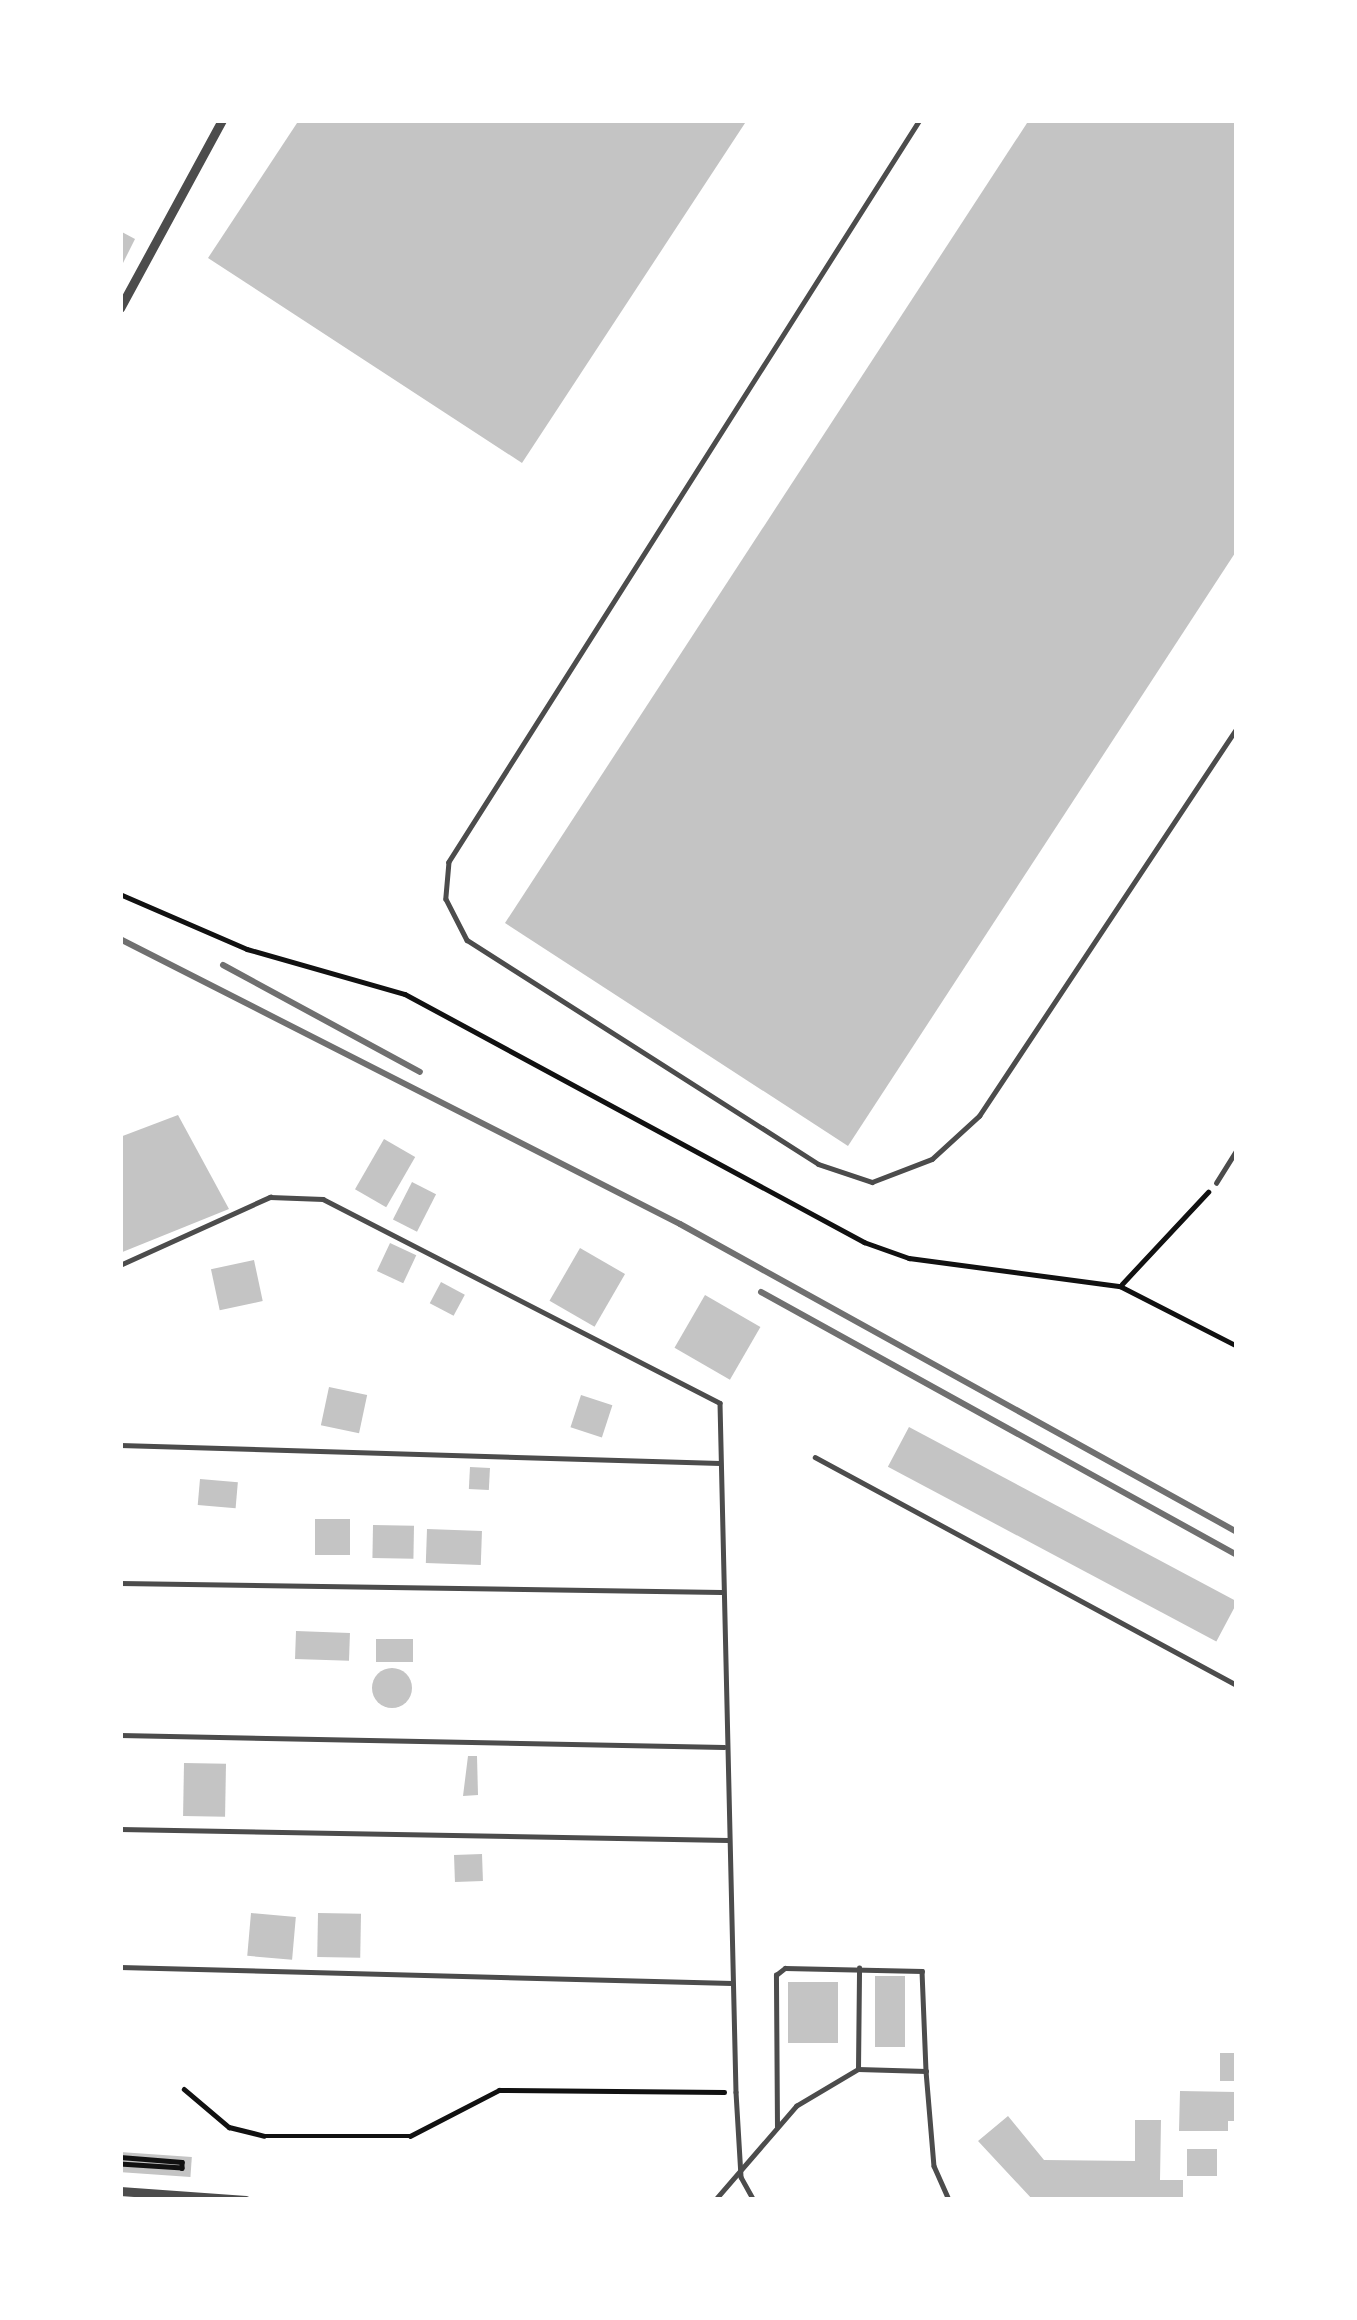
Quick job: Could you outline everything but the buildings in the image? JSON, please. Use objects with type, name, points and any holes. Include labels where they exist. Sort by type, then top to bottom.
[{"type":"street","points":[[120,308],[222,120]]},
{"type":"street","points":[[120,2192],[246,2200]]},
{"type":"lane","points":[[920,120],[449,862],[446,899],[467,940],[779,1139],[872,1182],[932,1159],[979,1116],[1237,728]]},
{"type":"lane","points":[[1216,1183],[1237,1150]]},
{"type":"lane","points":[[120,1265],[270,1197],[323,1199],[720,1403],[724,1747],[736,2092],[741,2176],[754,2200]]},
{"type":"lane","points":[[120,1445],[720,1463]]},
{"type":"lane","points":[[815,1457],[1237,1685]]},
{"type":"lane","points":[[120,1583],[721,1592]]},
{"type":"lane","points":[[120,1735],[724,1747]]},
{"type":"lane","points":[[120,1829],[728,1840]]},
{"type":"lane","points":[[120,1967],[732,1983]]},
{"type":"lane","points":[[777,2128],[776,1975],[785,1968],[922,1971],[934,2166],[949,2200]]},
{"type":"lane","points":[[858,2069],[859,1968]]},
{"type":"lane","points":[[715,2200],[817,2087],[858,2069],[926,2071]]},
{"type":"path","points":[[120,894],[247,950],[405,994],[864,1242],[909,1258],[1120,1286],[1237,1346]]},
{"type":"path","points":[[1120,1286],[1216,1183]]},
{"type":"path","points":[[184,2089],[229,2127],[285,2136],[410,2136],[499,2090],[736,2092]]},
{"type":"path","points":[[120,2160],[182,2162],[120,2160]]},
{"type":"railway","points":[[120,939],[680,1224],[1237,1532]]},
{"type":"railway","points":[[223,965],[420,1072]]},
{"type":"railway","points":[[761,1292],[1237,1555]]}]
